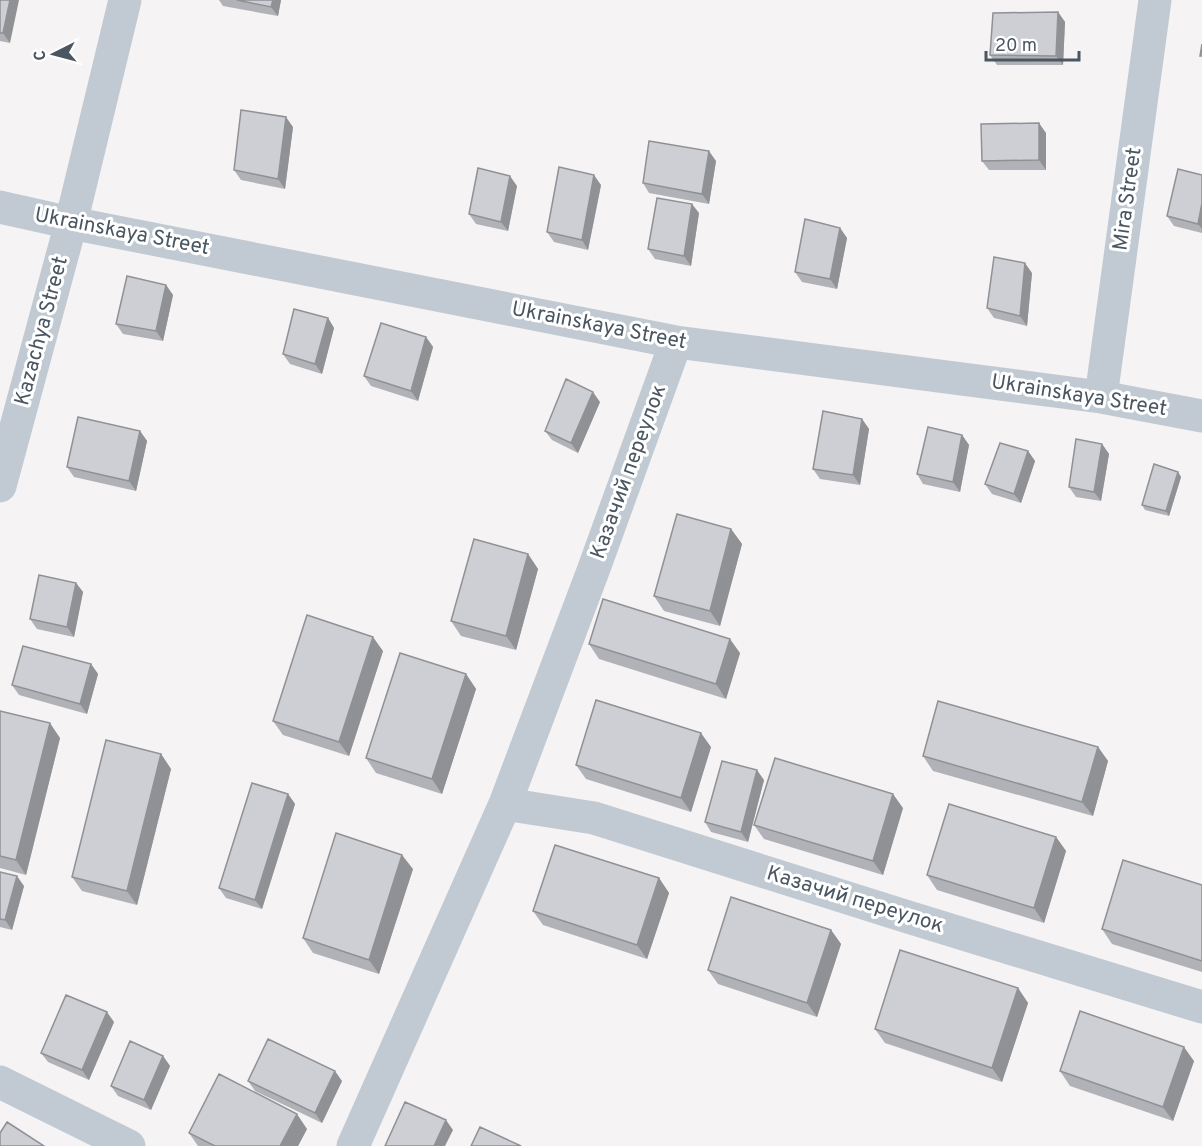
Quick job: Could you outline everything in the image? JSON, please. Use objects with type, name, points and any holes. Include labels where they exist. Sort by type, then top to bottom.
[{"type":"street","name":"Kazachya Street","points":[[0,486],[71,223],[125,0]]},
{"type":"street","name":"Mira Street","points":[[1101,397],[1155,0]]},
{"type":"street","name":"Ukrainskaya Street","points":[[0,207],[676,342],[1101,397],[1202,416]]},
{"type":"street","name":"Казачий переулок","points":[[353,1146],[505,804],[676,342]]},
{"type":"street","name":"Казачий переулок","points":[[505,804],[594,818],[1202,1007]]},
{"type":"street","points":[[0,1082],[129,1146]]},
{"type":"building","points":[[0,0],[10,0],[3,33],[0,33]]},
{"type":"building","points":[[237,0],[273,0],[271,7]]},
{"type":"building","points":[[1058,12],[1056,56],[990,55],[993,13]]},
{"type":"building","points":[[241,110],[286,117],[278,179],[234,170]]},
{"type":"building","points":[[1039,123],[1039,160],[982,161],[981,124]]},
{"type":"building","points":[[649,141],[709,151],[702,194],[643,183]]},
{"type":"building","points":[[559,167],[594,175],[582,240],[547,232]]},
{"type":"building","points":[[478,168],[510,176],[501,222],[469,214]]},
{"type":"building","points":[[1178,169],[1202,175],[1202,203],[1198,224],[1167,216]]},
{"type":"building","points":[[657,198],[692,204],[684,256],[648,249]]},
{"type":"building","points":[[805,219],[840,228],[830,279],[795,272]]},
{"type":"building","points":[[994,257],[1025,263],[1020,316],[987,308]]},
{"type":"building","points":[[127,276],[166,285],[156,331],[116,324]]},
{"type":"building","points":[[294,309],[328,318],[315,364],[283,354]]},
{"type":"building","points":[[381,323],[426,337],[411,391],[364,376]]},
{"type":"building","points":[[566,379],[593,392],[571,443],[545,431]]},
{"type":"building","points":[[823,411],[862,419],[853,475],[813,469]]},
{"type":"building","points":[[78,417],[140,431],[129,481],[67,467]]},
{"type":"building","points":[[928,427],[962,435],[953,482],[917,474]]},
{"type":"building","points":[[1076,439],[1102,444],[1094,492],[1069,487]]},
{"type":"building","points":[[1000,443],[1028,451],[1014,494],[985,484]]},
{"type":"building","points":[[1154,464],[1178,472],[1166,511],[1142,505]]},
{"type":"building","points":[[677,514],[731,529],[710,611],[654,596]]},
{"type":"building","points":[[474,539],[528,554],[506,636],[451,621]]},
{"type":"building","points":[[39,575],[76,583],[67,627],[30,619]]},
{"type":"building","points":[[603,599],[730,639],[716,684],[589,644]]},
{"type":"building","points":[[307,615],[373,637],[339,742],[273,721]]},
{"type":"building","points":[[23,646],[91,664],[80,704],[12,685]]},
{"type":"building","points":[[400,653],[466,674],[432,779],[366,758]]},
{"type":"building","points":[[596,700],[701,733],[681,798],[576,765]]},
{"type":"building","points":[[938,701],[1098,747],[1082,802],[923,756]]},
{"type":"building","points":[[0,711],[50,723],[16,860],[0,856]]},
{"type":"building","points":[[106,740],[161,754],[127,891],[72,877]]},
{"type":"building","points":[[775,758],[893,794],[873,861],[754,825]]},
{"type":"building","points":[[722,761],[757,770],[741,832],[705,822]]},
{"type":"building","points":[[252,783],[288,794],[255,900],[219,888]]},
{"type":"building","points":[[949,804],[1056,837],[1034,908],[927,875]]},
{"type":"building","points":[[336,833],[402,855],[369,960],[303,938]]},
{"type":"building","points":[[555,845],[659,878],[637,945],[533,911]]},
{"type":"building","points":[[1123,860],[1202,885],[1202,961],[1102,929]]},
{"type":"building","points":[[0,872],[17,876],[5,920],[0,919]]},
{"type":"building","points":[[731,897],[831,930],[807,1003],[708,970]]},
{"type":"building","points":[[900,950],[1018,988],[992,1068],[875,1029]]},
{"type":"building","points":[[66,995],[107,1012],[82,1070],[41,1053]]},
{"type":"building","points":[[1080,1011],[1184,1047],[1163,1107],[1060,1071]]},
{"type":"building","points":[[268,1039],[335,1071],[315,1113],[248,1081]]},
{"type":"building","points":[[130,1041],[163,1056],[144,1100],[111,1086]]},
{"type":"building","points":[[219,1074],[297,1114],[280,1146],[215,1146],[189,1133]]},
{"type":"building","points":[[405,1102],[446,1120],[434,1146],[385,1146]]},
{"type":"building","points":[[7,1122],[44,1146],[0,1146],[0,1133]]},
{"type":"building","points":[[480,1127],[521,1146],[471,1146]]}]
